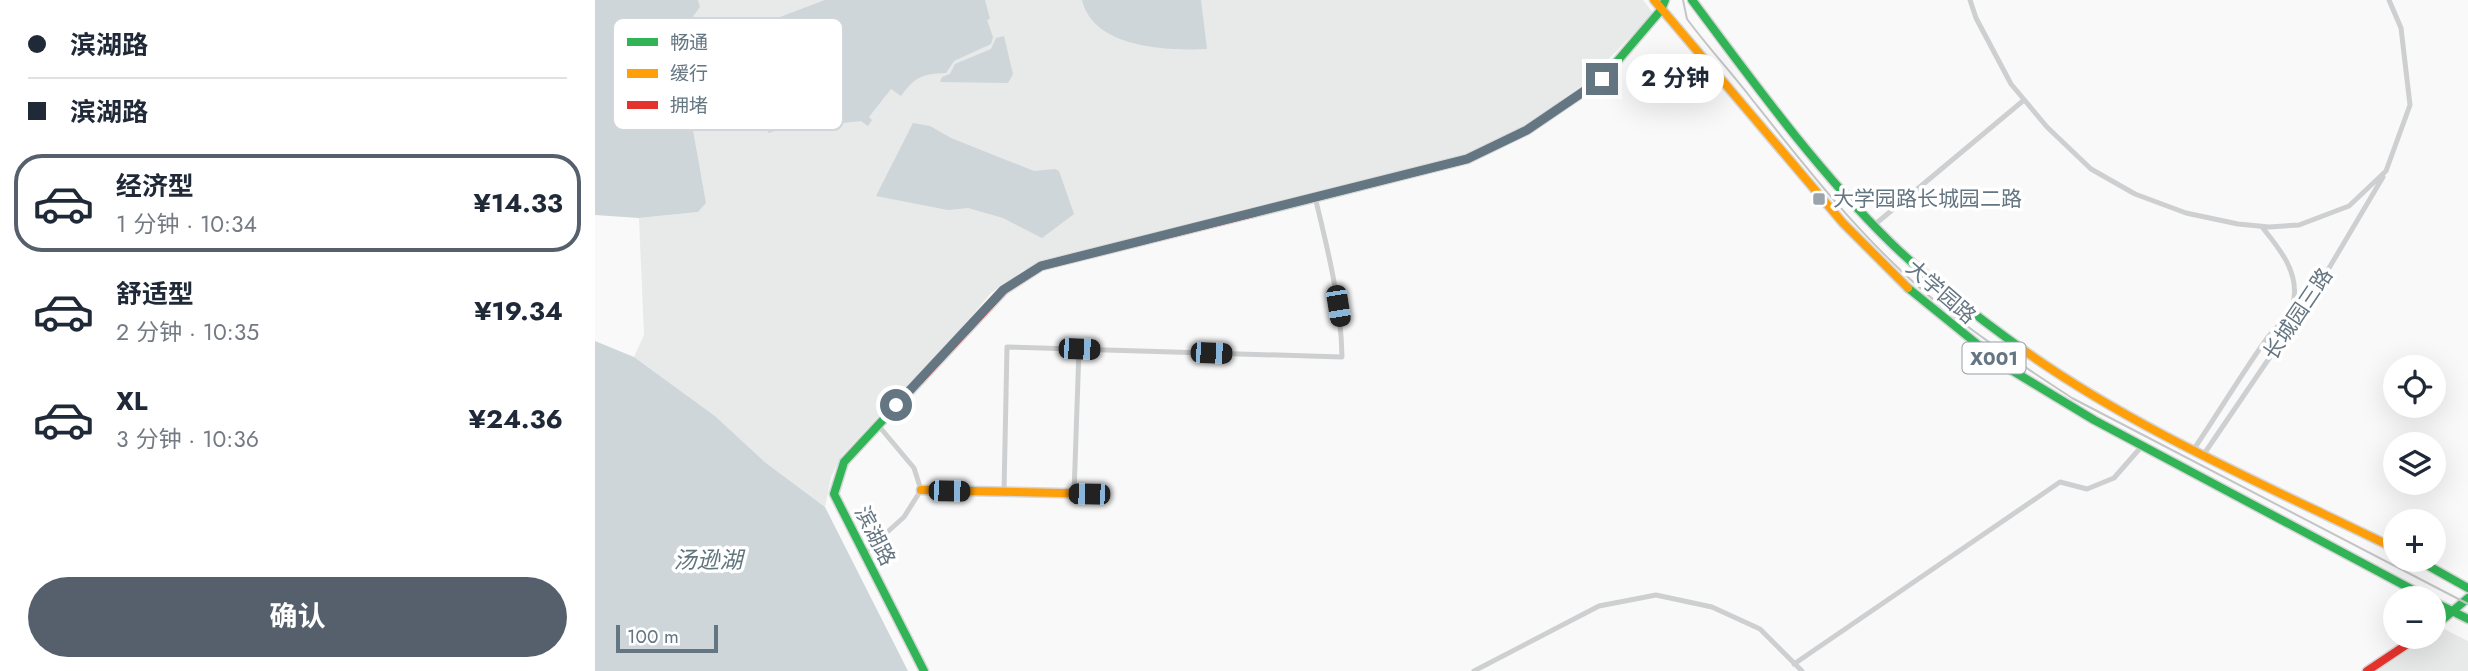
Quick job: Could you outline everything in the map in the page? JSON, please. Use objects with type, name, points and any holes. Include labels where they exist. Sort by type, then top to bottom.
[{"type":"main road","name":"大学园路","points":[[1654,0],[1843,223],[1902,283],[2003,365],[2053,397],[2142,446],[2405,586]]},
{"type":"main road","name":"滨湖路","points":[[924,671],[834,495],[844,462],[1003,290],[1041,266],[1467,159],[1527,130],[1602,79],[1661,10],[1665,0]]},
{"type":"main road","name":"大学园路","points":[[1692,0],[1791,130],[1873,226],[1938,286],[2017,349],[2062,378],[2194,449],[2383,543]]},
{"type":"main road","points":[[921,490],[1104,494]]},
{"type":"main road","points":[[2439,572],[2468,589]]},
{"type":"main road","points":[[2446,615],[2468,598]]},
{"type":"main road","points":[[2446,608],[2468,619]]},
{"type":"main road","points":[[2367,671],[2400,649]]},
{"type":"street","points":[[1971,0],[1976,18],[1999,62],[2024,100],[2047,127],[2091,169],[2135,194],[2186,213],[2238,224],[2299,225],[2349,206],[2386,171]]},
{"type":"street","name":"长城园三路","points":[[2204,454],[2319,285],[2386,171],[2410,105],[2400,28],[2389,0]]},
{"type":"street","points":[[1873,226],[2024,100]]},
{"type":"street","points":[[1004,492],[1007,347],[1342,357],[1342,328],[1331,261],[1315,197]]},
{"type":"street","name":"长城园三路","points":[[2194,449],[2269,337],[2292,309],[2295,296],[2292,275],[2282,251],[2262,226]]},
{"type":"street","points":[[1074,494],[1079,349]]},
{"type":"street","points":[[864,553],[904,517],[921,490],[914,468],[878,425]]},
{"type":"street","points":[[1794,664],[2060,482],[2087,489],[2114,478],[2142,446]]},
{"type":"street","points":[[1474,671],[1599,606],[1656,595],[1712,607],[1760,629],[1802,671]]},
{"type":"shaded area","points":[[698,0],[1643,0],[1653,13],[1588,81],[1531,122],[1454,159],[1166,231],[1024,270],[991,293],[962,328],[842,455],[831,477],[825,507],[766,463],[715,416],[634,357],[644,335],[639,218],[698,212],[706,203],[693,130],[843,130],[843,18],[692,18],[700,7]]},
{"type":"shaded area","points":[[2446,630],[2468,641],[2468,671],[2376,671],[2410,649],[2446,649]]},
{"type":"water","points":[[595,0],[698,0],[700,7],[692,18],[613,18],[613,130],[693,130],[706,203],[698,212],[639,218],[595,215]]},
{"type":"water","points":[[825,0],[985,0],[990,19],[987,20],[993,37],[991,44],[954,61],[946,73],[925,75],[916,80],[901,96],[891,89],[869,117],[872,120],[868,126],[861,121],[843,123],[843,18],[777,18]]},
{"type":"water","points":[[1082,0],[1201,0],[1207,49],[1153,47],[1116,37],[1101,28],[1089,16]]},
{"type":"water","points":[[1004,36],[1013,74],[1008,83],[940,82],[942,77],[950,74],[955,64],[991,49],[996,38]]},
{"type":"water","points":[[913,123],[930,126],[951,138],[1034,171],[1059,171],[1074,214],[1042,238],[1003,218],[968,208],[948,210],[876,196]]},
{"type":"water","name":"汤逊湖","points":[[595,341],[634,357],[715,416],[766,463],[825,507],[908,671],[595,671]]},
{"type":"tram line","points":[[1683,0],[1687,19],[1831,197],[1874,245],[1957,319],[2072,398],[2468,604]]},
{"type":"traffic: fast","points":[[1253,213],[1467,159],[1527,130],[1602,79],[1661,10],[1665,0]]},
{"type":"traffic: fast","points":[[1692,0],[1787,125],[1863,214],[1938,285],[2022,349]]},
{"type":"traffic: fast","points":[[1908,288],[2003,365],[2094,420],[2405,586]]},
{"type":"traffic: fast","points":[[920,380],[844,462],[834,494],[924,671]]},
{"type":"traffic: fast","points":[[2439,572],[2468,588]]},
{"type":"traffic: fast","points":[[2446,617],[2468,598]]},
{"type":"traffic: fast","points":[[2446,608],[2468,619]]},
{"type":"traffic: slow","points":[[1654,0],[1843,223],[1908,288]]},
{"type":"traffic: slow","points":[[2022,349],[2066,379],[2158,432],[2383,543]]},
{"type":"traffic: slow","points":[[921,490],[1104,494]]},
{"type":"traffic: jam","points":[[920,380],[1004,290],[1041,266],[1253,213]]},
{"type":"traffic: jam","points":[[2367,671],[2400,649]]},
{"type":"place","name":"大学园路长城园二路","points":[[1819,199]]},
{"type":"route","points":[[896,405],[1003,290],[1041,266],[1467,159],[1527,130],[1602,79]]}]
